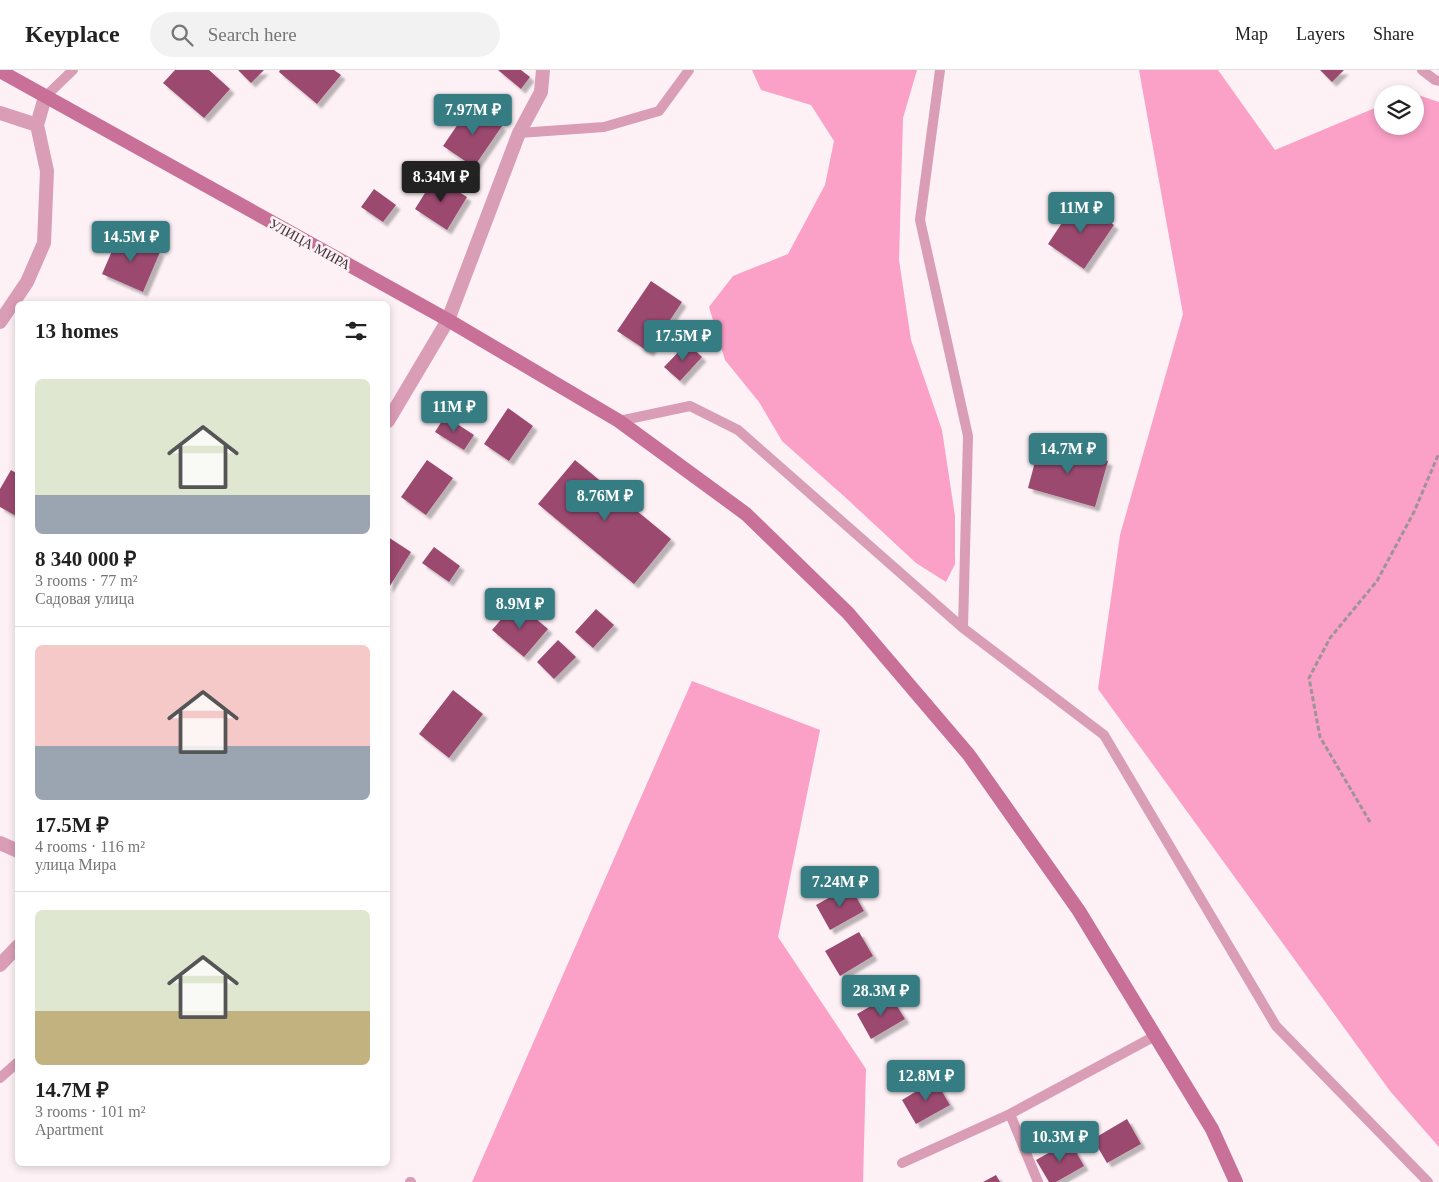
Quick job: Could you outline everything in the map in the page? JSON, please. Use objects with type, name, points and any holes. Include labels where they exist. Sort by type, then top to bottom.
[{"type":"main road","name":"УЛИЦА МИРА","points":[[0,71],[448,320],[619,420],[746,514],[848,613],[969,755],[1079,911],[1212,1129],[1236,1182]]},
{"type":"street","points":[[390,418],[448,320],[519,133],[541,92],[544,70]]},
{"type":"street","points":[[0,322],[27,282],[44,243],[47,172],[37,125],[45,97]]},
{"type":"street","points":[[0,113],[37,125]]},
{"type":"street","points":[[0,843],[15,850]]},
{"type":"street","points":[[0,964],[15,949]]},
{"type":"lane","points":[[45,97],[73,70]]},
{"type":"lane","points":[[519,133],[604,127],[659,111],[689,70]]},
{"type":"lane","points":[[940,70],[920,220],[968,436],[963,628]]},
{"type":"lane","points":[[1422,70],[1434,80],[1439,81]]},
{"type":"lane","points":[[619,420],[690,406],[738,430],[963,628],[1104,735],[1276,1026],[1428,1182]]},
{"type":"lane","points":[[902,1163],[1010,1114],[1154,1036]]},
{"type":"lane","points":[[0,1078],[15,1065]]},
{"type":"lane","points":[[1010,1114],[1038,1182]]},
{"type":"path","points":[[1370,822],[1320,737],[1309,678],[1330,638],[1377,581],[1414,512],[1439,453]]},
{"type":"shaded area","points":[[752,70],[917,70],[903,118],[899,260],[911,340],[942,430],[955,516],[955,564],[946,582],[916,563],[782,441],[759,402],[725,360],[709,307],[733,276],[788,254],[825,185],[834,141],[811,105],[761,90]]},
{"type":"shaded area","points":[[1139,70],[1218,70],[1275,150],[1374,108],[1374,135],[1424,135],[1424,97],[1439,102],[1439,1147],[1390,1091],[1098,689],[1120,535],[1183,314]]},
{"type":"shaded area","points":[[692,681],[820,730],[778,937],[866,1069],[863,1182],[472,1182]]},
{"type":"building","points":[[175,70],[209,70],[230,89],[204,118],[163,83]]},
{"type":"building","points":[[238,70],[264,70],[251,83]]},
{"type":"building","points":[[280,70],[334,70],[341,75],[317,104],[279,72]]},
{"type":"building","points":[[498,70],[521,70],[530,77],[521,89]]},
{"type":"building","points":[[1320,70],[1344,70],[1332,82]]},
{"type":"building","points":[[471,105],[502,126],[474,167],[443,146]]},
{"type":"building","points":[[435,177],[467,197],[447,230],[415,209]]},
{"type":"building","points":[[374,189],[396,205],[383,222],[361,207]]},
{"type":"building","points":[[1077,200],[1114,225],[1084,269],[1048,244]]},
{"type":"building","points":[[119,235],[160,252],[143,292],[102,274]]},
{"type":"building","points":[[651,281],[682,302],[649,352],[617,331]]},
{"type":"building","points":[[687,343],[702,357],[680,381],[664,367]]},
{"type":"building","points":[[508,408],[533,426],[509,461],[484,444]]},
{"type":"building","points":[[445,416],[474,435],[464,450],[435,432]]},
{"type":"building","points":[[1040,443],[1108,461],[1095,507],[1028,488]]},
{"type":"building","points":[[427,460],[453,478],[426,515],[401,497]]},
{"type":"building","points":[[575,460],[671,539],[634,584],[538,504]]},
{"type":"building","points":[[11,470],[15,472],[15,515],[0,507],[0,489]]},
{"type":"building","points":[[390,538],[411,552],[390,586]]},
{"type":"building","points":[[434,547],[460,566],[449,582],[422,563]]},
{"type":"building","points":[[516,602],[548,629],[524,657],[492,630]]},
{"type":"building","points":[[596,609],[614,625],[593,648],[575,632]]},
{"type":"building","points":[[558,640],[576,657],[554,679],[537,662]]},
{"type":"building","points":[[453,690],[483,714],[449,758],[419,734]]},
{"type":"building","points":[[850,886],[864,911],[830,930],[816,905]]},
{"type":"building","points":[[859,932],[873,956],[840,976],[825,951]]},
{"type":"building","points":[[890,995],[905,1019],[871,1039],[857,1014]]},
{"type":"building","points":[[935,1080],[950,1105],[916,1124],[902,1100]]},
{"type":"building","points":[[1127,1119],[1141,1144],[1107,1163],[1093,1139]]},
{"type":"building","points":[[1070,1141],[1084,1166],[1056,1182],[1049,1182],[1036,1160]]},
{"type":"building","points":[[996,1175],[1000,1182],[983,1182]]}]
